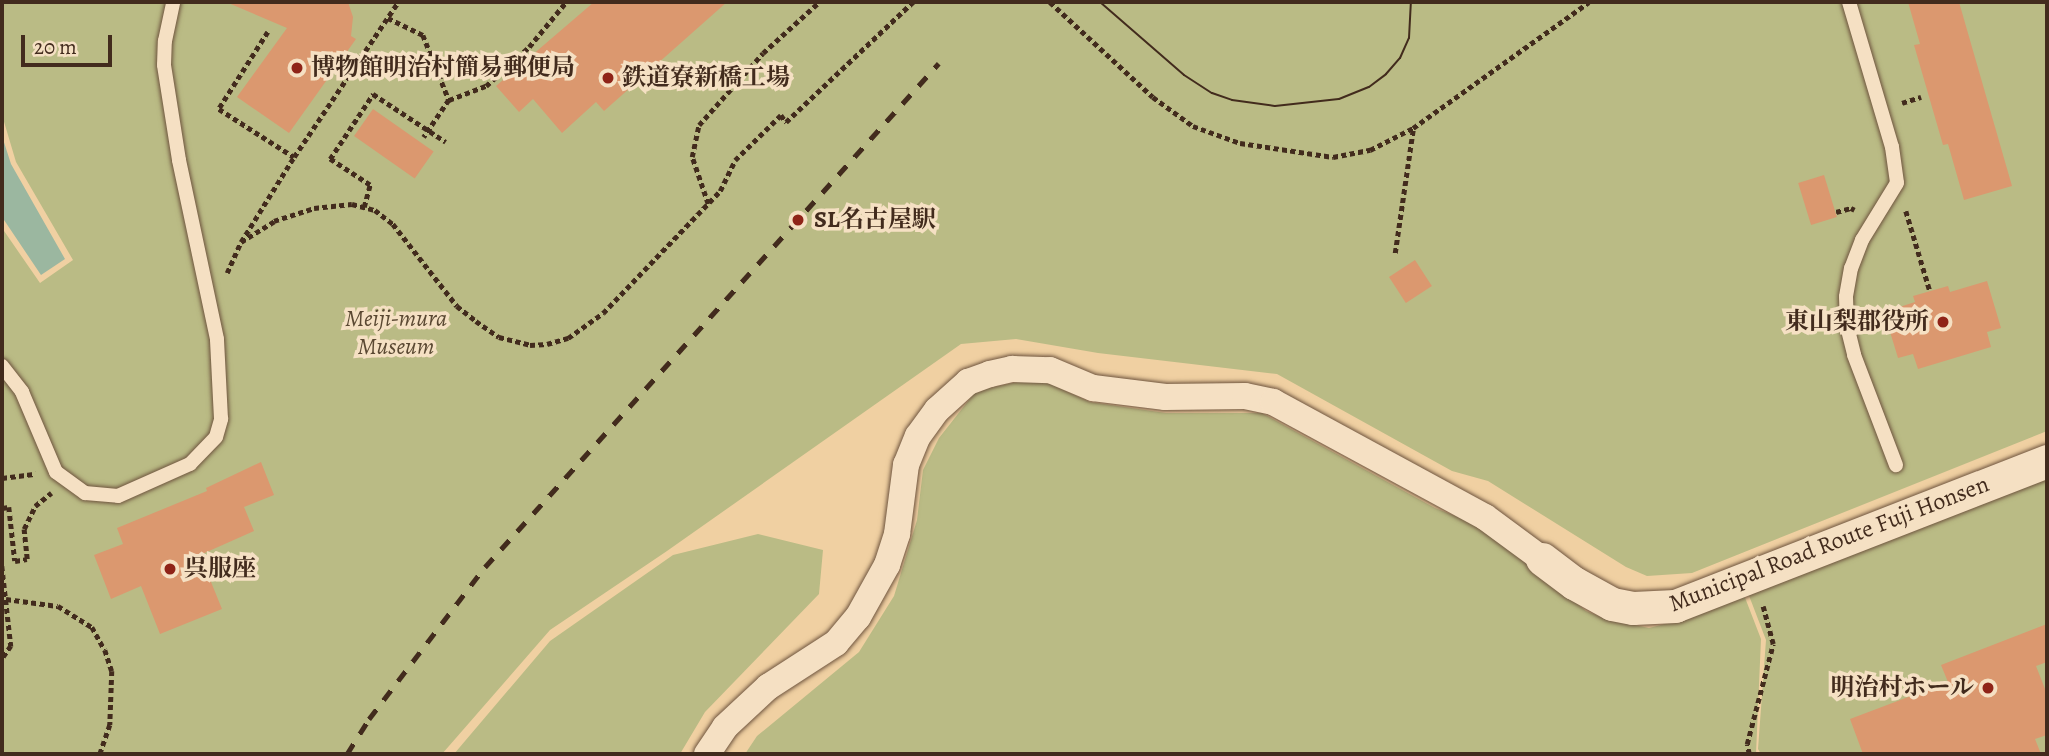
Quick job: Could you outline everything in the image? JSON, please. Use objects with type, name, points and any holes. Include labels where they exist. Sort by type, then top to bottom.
[{"type":"street","name":"Municipal Road Route Fuji Honsen","points":[[706,754],[725,727],[768,687],[836,642],[858,617],[887,565],[897,534],[906,465],[918,436],[937,410],[968,382],[1012,369],[1051,370],[1093,388],[1166,397],[1245,396],[1273,402],[1485,517],[1591,594],[1633,608],[1675,606],[2047,461]]},
{"type":"lane","points":[[2,366],[22,392],[56,472],[85,493],[118,496],[190,464],[216,437],[221,419],[218,339],[179,160],[164,65],[165,41],[173,2]]},
{"type":"lane","points":[[1844,3],[1892,147],[1898,183],[1856,254],[1848,282],[1846,311],[1854,355],[1896,466]]},
{"type":"path","points":[[224,283],[241,242],[294,157],[398,2]]},
{"type":"path","points":[[424,137],[449,100],[486,86],[529,47],[566,2]]},
{"type":"path","points":[[708,204],[692,157],[699,125],[763,53],[819,2]]},
{"type":"path","points":[[241,242],[274,221],[314,208],[343,204],[375,210],[393,224],[457,306],[499,337],[530,345],[568,338],[603,313],[708,204],[720,191],[735,160],[781,115],[786,122],[913,2]]},
{"type":"path","points":[[1050,2],[1166,108],[1194,126],[1224,139],[1277,151],[1346,157],[1370,150],[1413,128],[1589,2]]},
{"type":"path","points":[[387,18],[423,35],[449,100]]},
{"type":"path","points":[[268,32],[219,109],[294,157]]},
{"type":"path","points":[[364,207],[370,185],[330,159],[373,94],[446,142]]},
{"type":"path","points":[[1395,253],[1413,128]]},
{"type":"path","points":[[1898,183],[1930,291]]},
{"type":"path","points":[[1836,212],[1851,208]]},
{"type":"path","points":[[2,478],[32,474]]},
{"type":"path","points":[[2,508],[9,507],[15,561],[27,559],[24,529],[35,506]]},
{"type":"path","points":[[2,566],[11,646],[2,659]]},
{"type":"path","points":[[1749,754],[1747,744],[1773,644],[1767,615],[1751,576]]},
{"type":"path","points":[[6,598],[58,606],[92,627],[105,650],[112,671],[110,726],[100,754]]},
{"type":"green space","name":"Meiji-mura Museum","points":[[2,2],[2047,2],[2047,431],[1692,573],[1647,576],[1626,567],[1488,481],[1452,471],[1277,374],[1098,353],[1016,339],[961,344],[550,630],[442,754],[2,754],[2,228],[40,283],[73,260],[16,162],[2,115]]},
{"type":"green space","points":[[1022,381],[1048,383],[1090,402],[1166,413],[1262,413],[1435,508],[1481,526],[1586,611],[1606,619],[1649,628],[1692,617],[1744,595],[1761,639],[1756,754],[745,754],[757,736],[859,652],[894,596],[917,520],[923,470],[939,438],[976,391]]},
{"type":"green space","points":[[2047,475],[2047,754],[1761,754],[1758,749],[1766,640],[1748,593]]},
{"type":"green space","points":[[758,534],[823,550],[819,594],[705,712],[680,754],[454,754],[550,641],[673,555]]},
{"type":"shaded area","points":[[2,136],[11,164],[65,259],[41,275],[2,217]]},
{"type":"building","name":"博物館明治村簡易郵便局","points":[[226,2],[348,2],[353,17],[351,36],[356,39],[289,133],[237,97],[287,28]]},
{"type":"building","name":"鉄道寮新橋工場","points":[[594,2],[727,2],[604,111],[596,102],[562,133],[533,99],[519,112],[496,86]]},
{"type":"building","points":[[1908,2],[1959,2],[2012,186],[1964,200],[1948,144],[1943,145],[1914,45],[1920,44]]},
{"type":"building","points":[[373,109],[434,151],[415,178],[354,136]]},
{"type":"building","points":[[1824,175],[1837,217],[1811,225],[1798,183]]},
{"type":"building","points":[[1415,260],[1432,286],[1406,303],[1389,277]]},
{"type":"building","name":"東山梨郡役所","points":[[1987,281],[2001,328],[1987,332],[1991,347],[1918,369],[1913,354],[1898,358],[1884,312],[1915,302],[1913,296],[1948,286],[1950,292]]},
{"type":"building","points":[[261,462],[274,495],[244,507],[254,531],[200,555],[222,609],[160,634],[141,586],[111,599],[94,555],[123,544],[117,528],[207,491],[206,488]]},
{"type":"building","name":"明治村ホール","points":[[2047,624],[2047,662],[2036,666],[2047,694],[2047,735],[2035,739],[2041,754],[1863,754],[1850,719],[1948,682],[1941,665]]},
{"type":"tram line","points":[[1100,2],[1184,75],[1212,93],[1232,100],[1275,106],[1339,99],[1369,87],[1386,74],[1400,58],[1409,38],[1411,2]]},
{"type":"railway","points":[[347,754],[369,719],[485,567],[939,63]]},
{"type":"place","name":"博物館明治村簡易郵便局","points":[[297,68]]},
{"type":"place","name":"鉄道寮新橋工場","points":[[608,78]]},
{"type":"place","name":"SL名古屋駅","points":[[798,220]]},
{"type":"place","name":"東山梨郡役所","points":[[1943,322]]},
{"type":"place","name":"呉服座","points":[[170,569]]},
{"type":"place","name":"明治村ホール","points":[[1988,688]]}]
